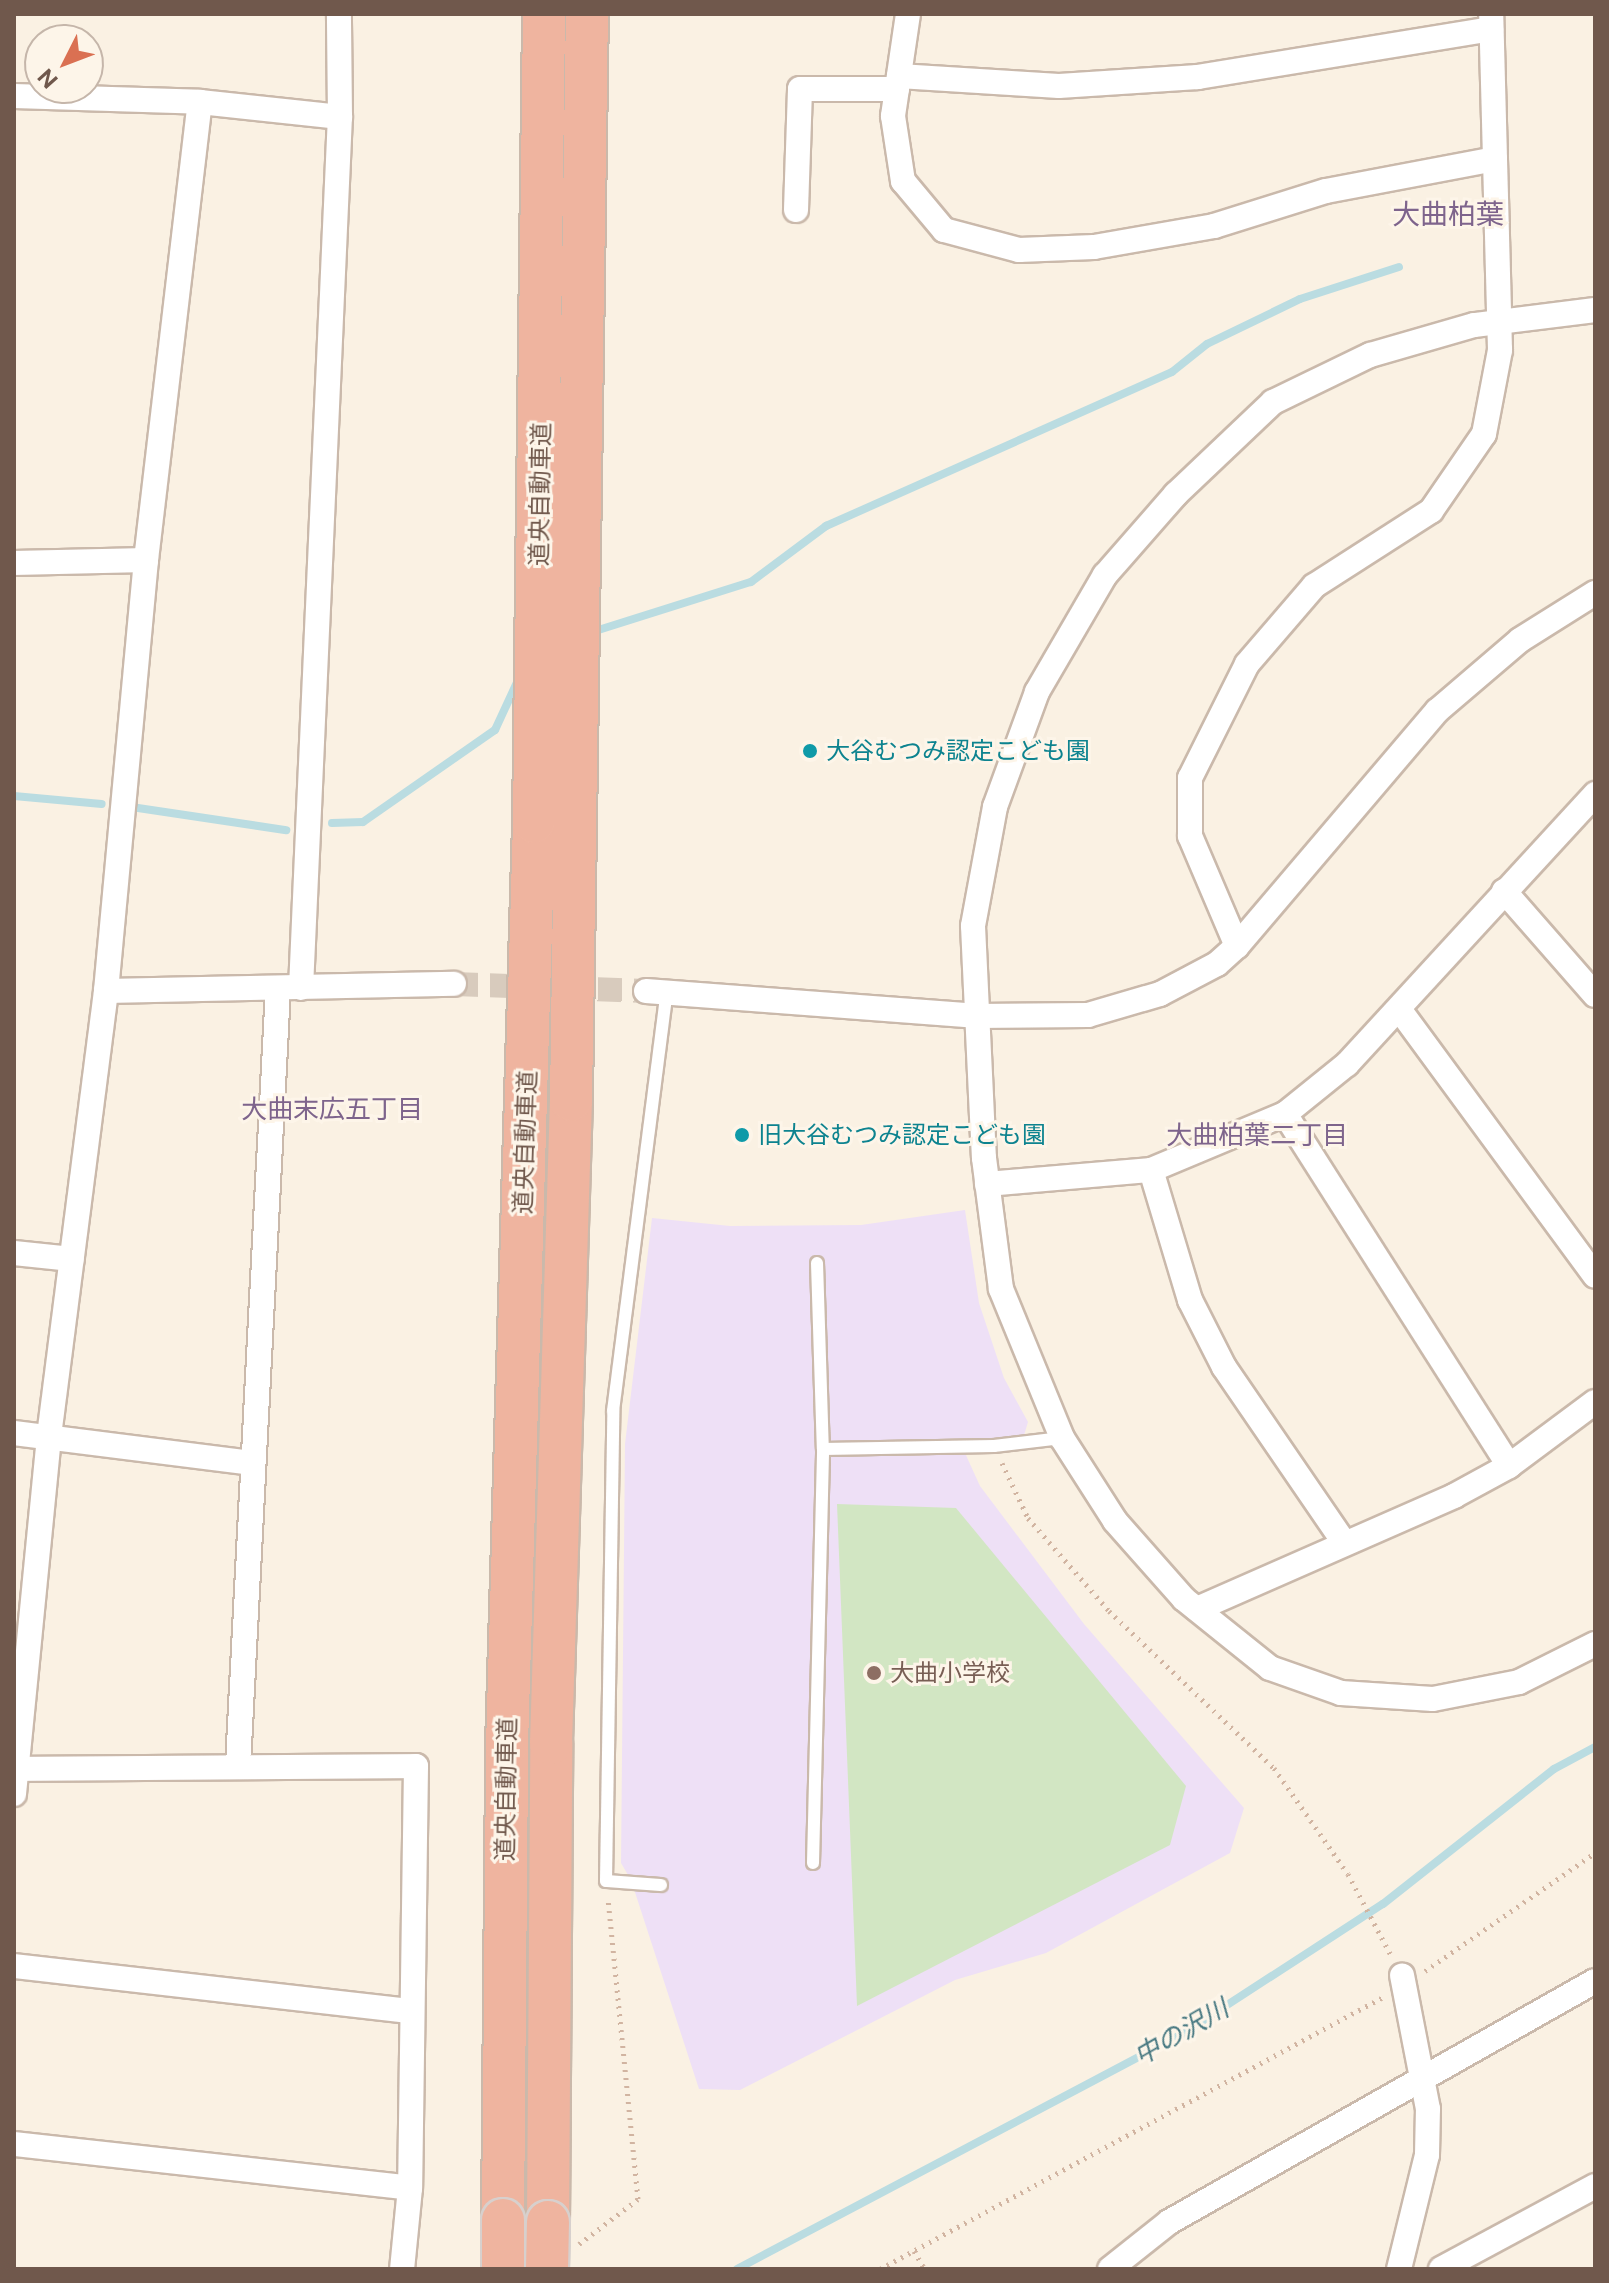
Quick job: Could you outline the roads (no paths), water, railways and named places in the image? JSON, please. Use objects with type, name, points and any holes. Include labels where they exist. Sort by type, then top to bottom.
[{"type":"highway","name":"道央自動車道","points":[[503,2269],[507,1745],[538,609],[544,14]]},
{"type":"highway","name":"道央自動車道","points":[[556,2246],[551,1728],[571,1100],[587,14]]},
{"type":"street","points":[[238,1765],[253,1463],[290,988],[340,117],[339,14]]},
{"type":"street","points":[[908,14],[893,116],[903,181],[944,230],[1019,250],[1094,247],[1214,226],[1326,191],[1495,159]]},
{"type":"street","points":[[796,210],[800,89],[898,83],[1059,86],[1198,77],[1491,22],[1500,350],[1484,434],[1431,511],[1314,586],[1247,664],[1190,778],[1190,836],[1237,946]]},
{"type":"street","points":[[14,96],[200,102],[340,117]]},
{"type":"street","points":[[14,1794],[22,1607],[49,1436],[106,991],[146,560],[200,102]]},
{"type":"street","points":[[1595,310],[1498,320],[1370,355],[1273,402],[1176,494],[1105,575],[1037,692],[995,807],[973,926],[975,1016],[987,1184],[1001,1289],[1062,1438],[1115,1521],[1197,1609],[1270,1668],[1341,1693],[1433,1699],[1519,1682],[1595,1644]]},
{"type":"street","points":[[14,563],[146,560]]},
{"type":"street","points":[[656,992],[975,1016],[1088,1015],[1160,994],[1217,964],[1237,946],[1437,711],[1520,640],[1595,593]]},
{"type":"street","points":[[987,1184],[1151,1170],[1285,1114],[1347,1064],[1595,794]]},
{"type":"street","points":[[1504,891],[1595,995]]},
{"type":"street","points":[[106,991],[454,984]]},
{"type":"street","points":[[1399,1009],[1595,1276]]},
{"type":"street","points":[[1285,1114],[1509,1466]]},
{"type":"street","points":[[1151,1170],[1190,1300],[1224,1367],[1344,1542]]},
{"type":"street","points":[[14,1253],[72,1259]]},
{"type":"street","points":[[1197,1609],[1509,1466],[1595,1402]]},
{"type":"street","points":[[14,1433],[253,1463]]},
{"type":"street","points":[[15,1782],[238,1765],[416,1766],[410,2011],[410,2188],[402,2269]]},
{"type":"street","points":[[14,1966],[410,2011]]},
{"type":"street","points":[[1399,2269],[1427,2155],[1425,2076],[1403,1980]]},
{"type":"street","points":[[1110,2269],[1169,2222],[1595,1981]]},
{"type":"street","points":[[14,2144],[410,2188]]},
{"type":"street","points":[[1441,2269],[1595,2186]]},
{"type":"lane","points":[[656,992],[613,1411],[606,1881],[661,1885]]},
{"type":"lane","points":[[813,1863],[823,1449],[817,1263]]},
{"type":"lane","points":[[823,1449],[994,1446],[1062,1438]]},
{"type":"waterway","points":[[592,632],[751,582],[826,526],[1172,372],[1207,344],[1300,299],[1399,267]]},
{"type":"waterway","points":[[332,823],[363,822],[495,730],[519,678]]},
{"type":"waterway","points":[[14,796],[102,804]]},
{"type":"waterway","points":[[138,808],[286,830]]},
{"type":"waterway","name":"中の沢川","points":[[737,2269],[1184,2033],[1383,1904],[1554,1769],[1595,1747]]},
{"type":"tunnel","points":[[454,984],[646,991]]},
{"type":"place","name":"大谷むつみ認定こども園","points":[[810,751]]},
{"type":"place","name":"旧大谷むつみ認定こども園","points":[[742,1135]]},
{"type":"place","name":"大曲小学校","points":[[874,1673]]},
{"type":"district","name":"大曲柏葉","points":[[1448,214]]},
{"type":"district","name":"大曲末広五丁目","points":[[332,1109]]},
{"type":"district","name":"大曲柏葉二丁目","points":[[1257,1135]]}]
